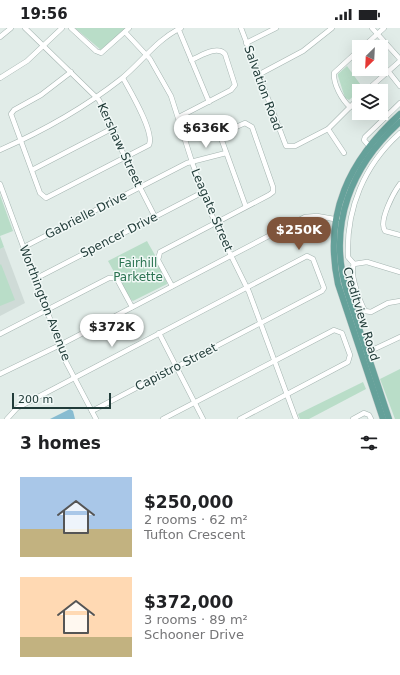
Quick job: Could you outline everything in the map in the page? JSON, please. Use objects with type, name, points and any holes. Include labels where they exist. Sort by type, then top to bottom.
[{"type":"main road","name":"Creditview Road","points":[[383,419],[342,272],[339,220],[341,198],[349,177],[369,146],[400,114]]},
{"type":"main road","name":"Creditview Road","points":[[339,220],[350,190],[362,165],[378,144],[400,122]]},
{"type":"main road","name":"Creditview Road","points":[[364,354],[389,419]]},
{"type":"street","points":[[0,37],[11,28]]},
{"type":"street","name":"Kershaw Street","points":[[25,28],[96,97],[114,128],[125,158],[155,217]]},
{"type":"street","points":[[0,78],[22,65],[62,28]]},
{"type":"street","points":[[71,28],[96,51],[101,53],[129,28]]},
{"type":"street","points":[[0,150],[63,119],[96,97],[123,78],[166,37],[179,28],[209,102]]},
{"type":"street","name":"Salvation Road","points":[[241,28],[284,143],[287,147],[295,146],[328,129]]},
{"type":"street","points":[[246,43],[276,28]]},
{"type":"street","points":[[258,75],[303,51],[332,28]]},
{"type":"street","points":[[372,28],[400,60],[388,71],[400,86]]},
{"type":"street","points":[[371,40],[384,28]]},
{"type":"street","name":"Leagate Street","points":[[125,32],[147,55],[164,82],[179,117],[192,161],[215,223],[247,287],[296,419]]},
{"type":"street","points":[[179,117],[232,90],[235,85],[225,54],[221,50],[216,50],[191,60]]},
{"type":"street","points":[[344,153],[328,129],[350,106],[344,100],[335,80],[334,73],[352,56]]},
{"type":"street","points":[[71,72],[41,95],[12,112],[11,116],[40,194],[48,198],[148,146],[151,141],[142,115],[123,78]]},
{"type":"street","points":[[374,84],[382,76]]},
{"type":"street","points":[[369,146],[364,140],[366,136],[400,104]]},
{"type":"street","points":[[172,286],[158,260],[160,252],[246,207],[270,194],[274,189],[250,125],[242,123],[223,134],[221,139],[246,207]]},
{"type":"street","points":[[32,170],[114,128]]},
{"type":"street","points":[[354,264],[349,259],[348,240],[350,219],[358,191],[376,160],[400,133]]},
{"type":"street","name":"Gabrielle Drive","points":[[24,247],[192,161],[226,153]]},
{"type":"street","name":"Worthington Avenue","points":[[0,184],[60,345],[74,377],[96,419]]},
{"type":"street","points":[[399,187],[386,211],[383,224],[385,231],[400,235]]},
{"type":"street","name":"Spencer Drive","points":[[35,279],[203,192]]},
{"type":"street","points":[[0,374],[60,345],[306,216],[317,216],[339,220]]},
{"type":"street","name":"Capistro Street","points":[[92,411],[322,291],[324,288],[313,259],[307,256],[247,287]]},
{"type":"street","points":[[354,264],[367,262],[400,272]]},
{"type":"street","points":[[354,264],[352,268],[354,279],[365,311],[370,312],[388,304],[400,301]]},
{"type":"street","points":[[0,334],[111,278],[118,281],[132,307]]},
{"type":"street","points":[[7,419],[17,408],[247,287]]},
{"type":"street","points":[[163,419],[334,330],[342,333],[350,355],[346,364],[240,419]]},
{"type":"street","points":[[158,333],[203,419]]},
{"type":"street","points":[[364,354],[400,337]]},
{"type":"street","points":[[353,419],[364,413],[370,415],[371,419]]},
{"type":"shaded area","points":[[4,247],[25,303],[0,316],[0,249]]},
{"type":"green space","points":[[75,28],[126,28],[101,50]]},
{"type":"green space","points":[[347,66],[352,73],[352,76],[354,76],[360,84],[352,84],[352,97],[349,100],[345,98],[338,74]]},
{"type":"green space","points":[[0,195],[13,231],[0,236]]},
{"type":"green space","points":[[0,236],[4,247],[0,249]]},
{"type":"green space","name":"Fairhill Parkette","points":[[147,241],[162,269],[167,284],[133,301],[124,289],[108,261]]},
{"type":"green space","points":[[1,264],[15,300],[0,306],[0,265]]},
{"type":"green space","points":[[400,369],[400,419],[395,419],[380,379]]},
{"type":"green space","points":[[363,382],[366,389],[309,419],[300,419],[298,414]]},
{"type":"water","points":[[70,409],[73,411],[75,419],[50,419]]}]
